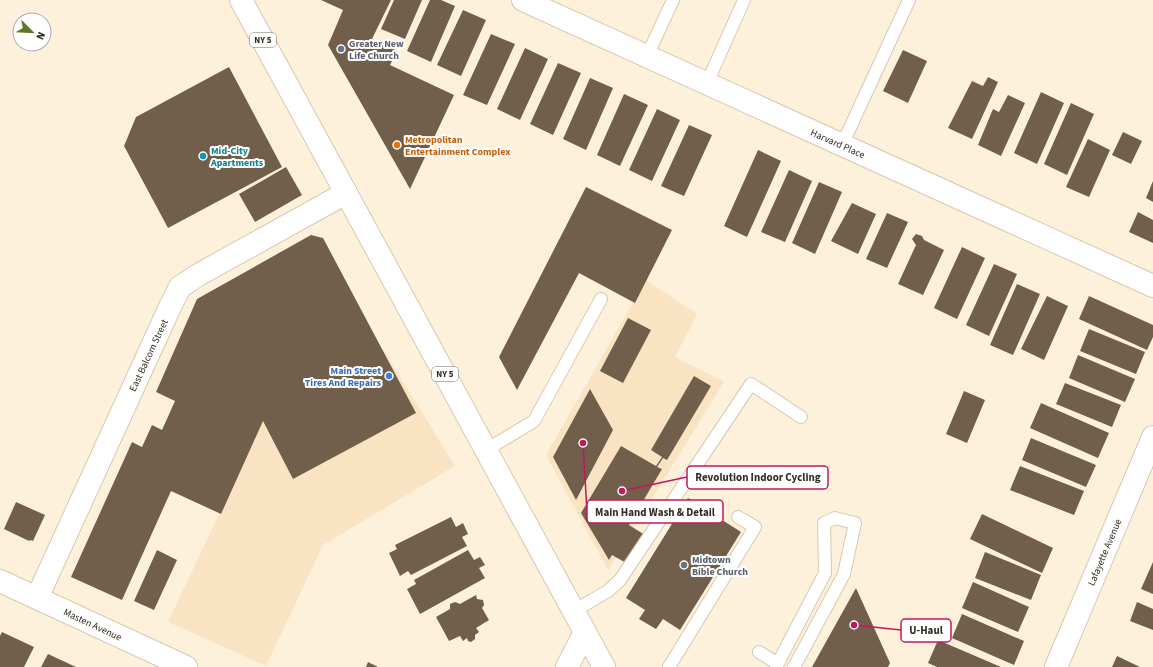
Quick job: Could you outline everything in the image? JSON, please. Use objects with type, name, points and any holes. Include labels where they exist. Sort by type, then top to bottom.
[{"type":"street","name":"NY 5","points":[[241,0],[604,667]]},
{"type":"street","name":"Harvard Place","points":[[523,0],[1153,286]]},
{"type":"street","name":"East Balcom Street","points":[[37,598],[180,287],[198,275],[346,193]]},
{"type":"street","name":"Lafayette Avenue","points":[[1056,667],[1153,438]]},
{"type":"street","name":"Masten Avenue","points":[[0,581],[186,667]]},
{"type":"street","points":[[567,667],[584,632]]},
{"type":"lane","points":[[647,56],[673,0]]},
{"type":"lane","points":[[707,84],[744,0]]},
{"type":"lane","points":[[842,145],[909,0]]},
{"type":"lane","points":[[486,450],[534,421],[601,299]]},
{"type":"lane","points":[[574,611],[608,591],[620,580],[752,384],[801,417]]},
{"type":"lane","points":[[669,667],[755,527],[738,517]]},
{"type":"lane","points":[[759,652],[776,665],[826,573],[824,523],[835,518],[855,522],[844,574],[794,667]]},
{"type":"shaded area","points":[[646,280],[697,314],[675,357],[724,382],[608,570],[546,455]]},
{"type":"shaded area","points":[[383,349],[455,466],[323,545],[266,666],[168,622],[264,419]]},
{"type":"building","points":[[321,0],[391,0],[372,39],[397,51],[390,65],[454,95],[410,189],[328,45],[343,10]]},
{"type":"building","points":[[394,0],[422,0],[405,39],[381,29]]},
{"type":"building","points":[[430,0],[441,0],[455,6],[431,62],[407,51]]},
{"type":"building","points":[[463,10],[486,20],[461,76],[437,65]]},
{"type":"building","points":[[491,34],[515,44],[487,105],[463,95]]},
{"type":"building","points":[[525,48],[548,59],[520,120],[497,109]]},
{"type":"building","points":[[903,50],[927,61],[908,103],[883,91]]},
{"type":"building","points":[[558,63],[581,73],[553,135],[530,124]]},
{"type":"building","name":"Mid-City Apartments","points":[[229,67],[282,167],[168,228],[124,146],[136,117]]},
{"type":"building","points":[[988,77],[998,82],[972,139],[948,128],[972,81],[983,86]]},
{"type":"building","points":[[590,78],[613,88],[586,150],[563,139]]},
{"type":"building","points":[[1041,92],[1064,103],[1037,164],[1014,153]]},
{"type":"building","points":[[624,94],[648,105],[620,166],[597,155]]},
{"type":"building","points":[[1008,95],[1025,103],[1001,156],[978,145],[993,109],[999,112]]},
{"type":"building","points":[[1071,103],[1094,114],[1067,175],[1044,164]]},
{"type":"building","points":[[657,109],[680,120],[652,181],[629,170]]},
{"type":"building","points":[[689,125],[712,135],[684,196],[661,186]]},
{"type":"building","points":[[1123,132],[1142,141],[1131,164],[1112,155]]},
{"type":"building","points":[[1088,139],[1110,150],[1089,197],[1066,187]]},
{"type":"building","points":[[758,150],[781,161],[747,237],[724,226]]},
{"type":"building","points":[[286,167],[302,195],[255,222],[239,194]]},
{"type":"building","points":[[789,170],[812,181],[785,242],[761,232]]},
{"type":"building","points":[[1153,181],[1153,202],[1146,198]]},
{"type":"building","points":[[819,182],[842,192],[815,254],[792,243]]},
{"type":"building","points":[[586,187],[672,230],[635,303],[579,273],[517,390],[499,357]]},
{"type":"building","points":[[852,203],[876,214],[858,254],[831,241]]},
{"type":"building","points":[[1138,212],[1153,220],[1153,243],[1129,232]]},
{"type":"building","points":[[887,213],[908,222],[887,268],[866,259]]},
{"type":"building","points":[[916,234],[922,236],[924,240],[944,250],[923,295],[898,284],[916,245],[912,239]]},
{"type":"building","points":[[311,235],[323,238],[416,413],[293,479],[263,421],[221,514],[171,491],[122,600],[71,577],[132,442],[142,447],[152,425],[162,430],[175,401],[156,392],[197,299]]},
{"type":"building","points":[[962,247],[985,258],[957,319],[934,308]]},
{"type":"building","points":[[994,264],[1017,274],[989,336],[966,325]]},
{"type":"building","points":[[1017,284],[1040,294],[1013,355],[990,345]]},
{"type":"building","points":[[1047,296],[1068,306],[1044,360],[1021,349]]},
{"type":"building","points":[[1089,296],[1153,325],[1153,337],[1147,350],[1079,319]]},
{"type":"building","points":[[628,318],[651,330],[623,383],[600,371]]},
{"type":"building","points":[[1089,329],[1145,352],[1136,374],[1080,351]]},
{"type":"building","points":[[1078,355],[1135,379],[1125,402],[1069,378]]},
{"type":"building","points":[[694,376],[711,386],[667,460],[663,458],[657,467],[662,469],[629,525],[645,535],[628,564],[612,555],[609,560],[581,513],[621,446],[656,466],[662,457],[651,450]]},
{"type":"building","points":[[1065,383],[1121,405],[1112,427],[1056,404]]},
{"type":"building","points":[[590,389],[613,430],[576,500],[553,457]]},
{"type":"building","points":[[964,391],[985,400],[967,443],[946,434]]},
{"type":"building","points":[[1041,403],[1109,433],[1098,458],[1030,428]]},
{"type":"building","points":[[1031,438],[1096,465],[1086,487],[1022,460]]},
{"type":"building","points":[[1020,466],[1084,491],[1074,515],[1010,490]]},
{"type":"building","name":"Midtown Bible Church","points":[[688,498],[741,532],[680,630],[663,619],[656,629],[639,619],[645,610],[626,598]]},
{"type":"building","points":[[16,502],[45,515],[33,541],[29,541],[4,529]]},
{"type":"building","points":[[982,514],[1053,548],[1042,573],[970,539]]},
{"type":"building","points":[[451,517],[456,527],[463,523],[468,534],[462,537],[467,546],[411,575],[408,571],[400,576],[389,553],[397,549],[395,545]]},
{"type":"building","points":[[157,550],[177,560],[154,610],[134,601]]},
{"type":"building","points":[[468,550],[474,560],[480,557],[485,565],[479,568],[485,578],[420,614],[407,589],[416,584],[414,580]]},
{"type":"building","points":[[985,552],[1041,575],[1031,600],[975,578]]},
{"type":"building","points":[[1153,562],[1153,594],[1141,589]]},
{"type":"building","points":[[973,582],[1029,607],[1018,632],[962,608]]},
{"type":"building","points":[[856,588],[890,663],[888,667],[812,667]]},
{"type":"building","points":[[476,595],[477,599],[483,600],[484,605],[482,608],[489,620],[476,628],[479,632],[475,635],[475,639],[471,642],[468,641],[467,638],[463,641],[460,636],[449,641],[436,617],[450,609],[450,604],[455,602],[460,604]]},
{"type":"building","points":[[1137,602],[1153,609],[1153,630],[1130,621]]},
{"type":"building","points":[[962,614],[1024,641],[1014,665],[952,638]]},
{"type":"building","points":[[2,632],[34,647],[24,667],[0,667],[0,636]]},
{"type":"building","points":[[938,640],[1001,667],[937,667],[928,663]]},
{"type":"building","points":[[48,654],[76,667],[41,667]]},
{"type":"building","points":[[1117,656],[1140,667],[1112,667]]},
{"type":"building","points":[[368,662],[378,667],[366,667]]},
{"type":"place","name":"Greater New Life Church","points":[[341,49]]},
{"type":"place","name":"Metropolitan Entertainment Complex","points":[[397,145]]},
{"type":"place","name":"Mid-City Apartments","points":[[203,156]]},
{"type":"place","name":"Main Street Tires And Repairs","points":[[389,376]]},
{"type":"place","name":"Main Hand Wash & Detail","points":[[583,443]]},
{"type":"place","name":"Revolution Indoor Cycling","points":[[622,491]]},
{"type":"place","name":"Midtown Bible Church","points":[[684,565]]},
{"type":"place","name":"U-Haul","points":[[854,625]]}]
